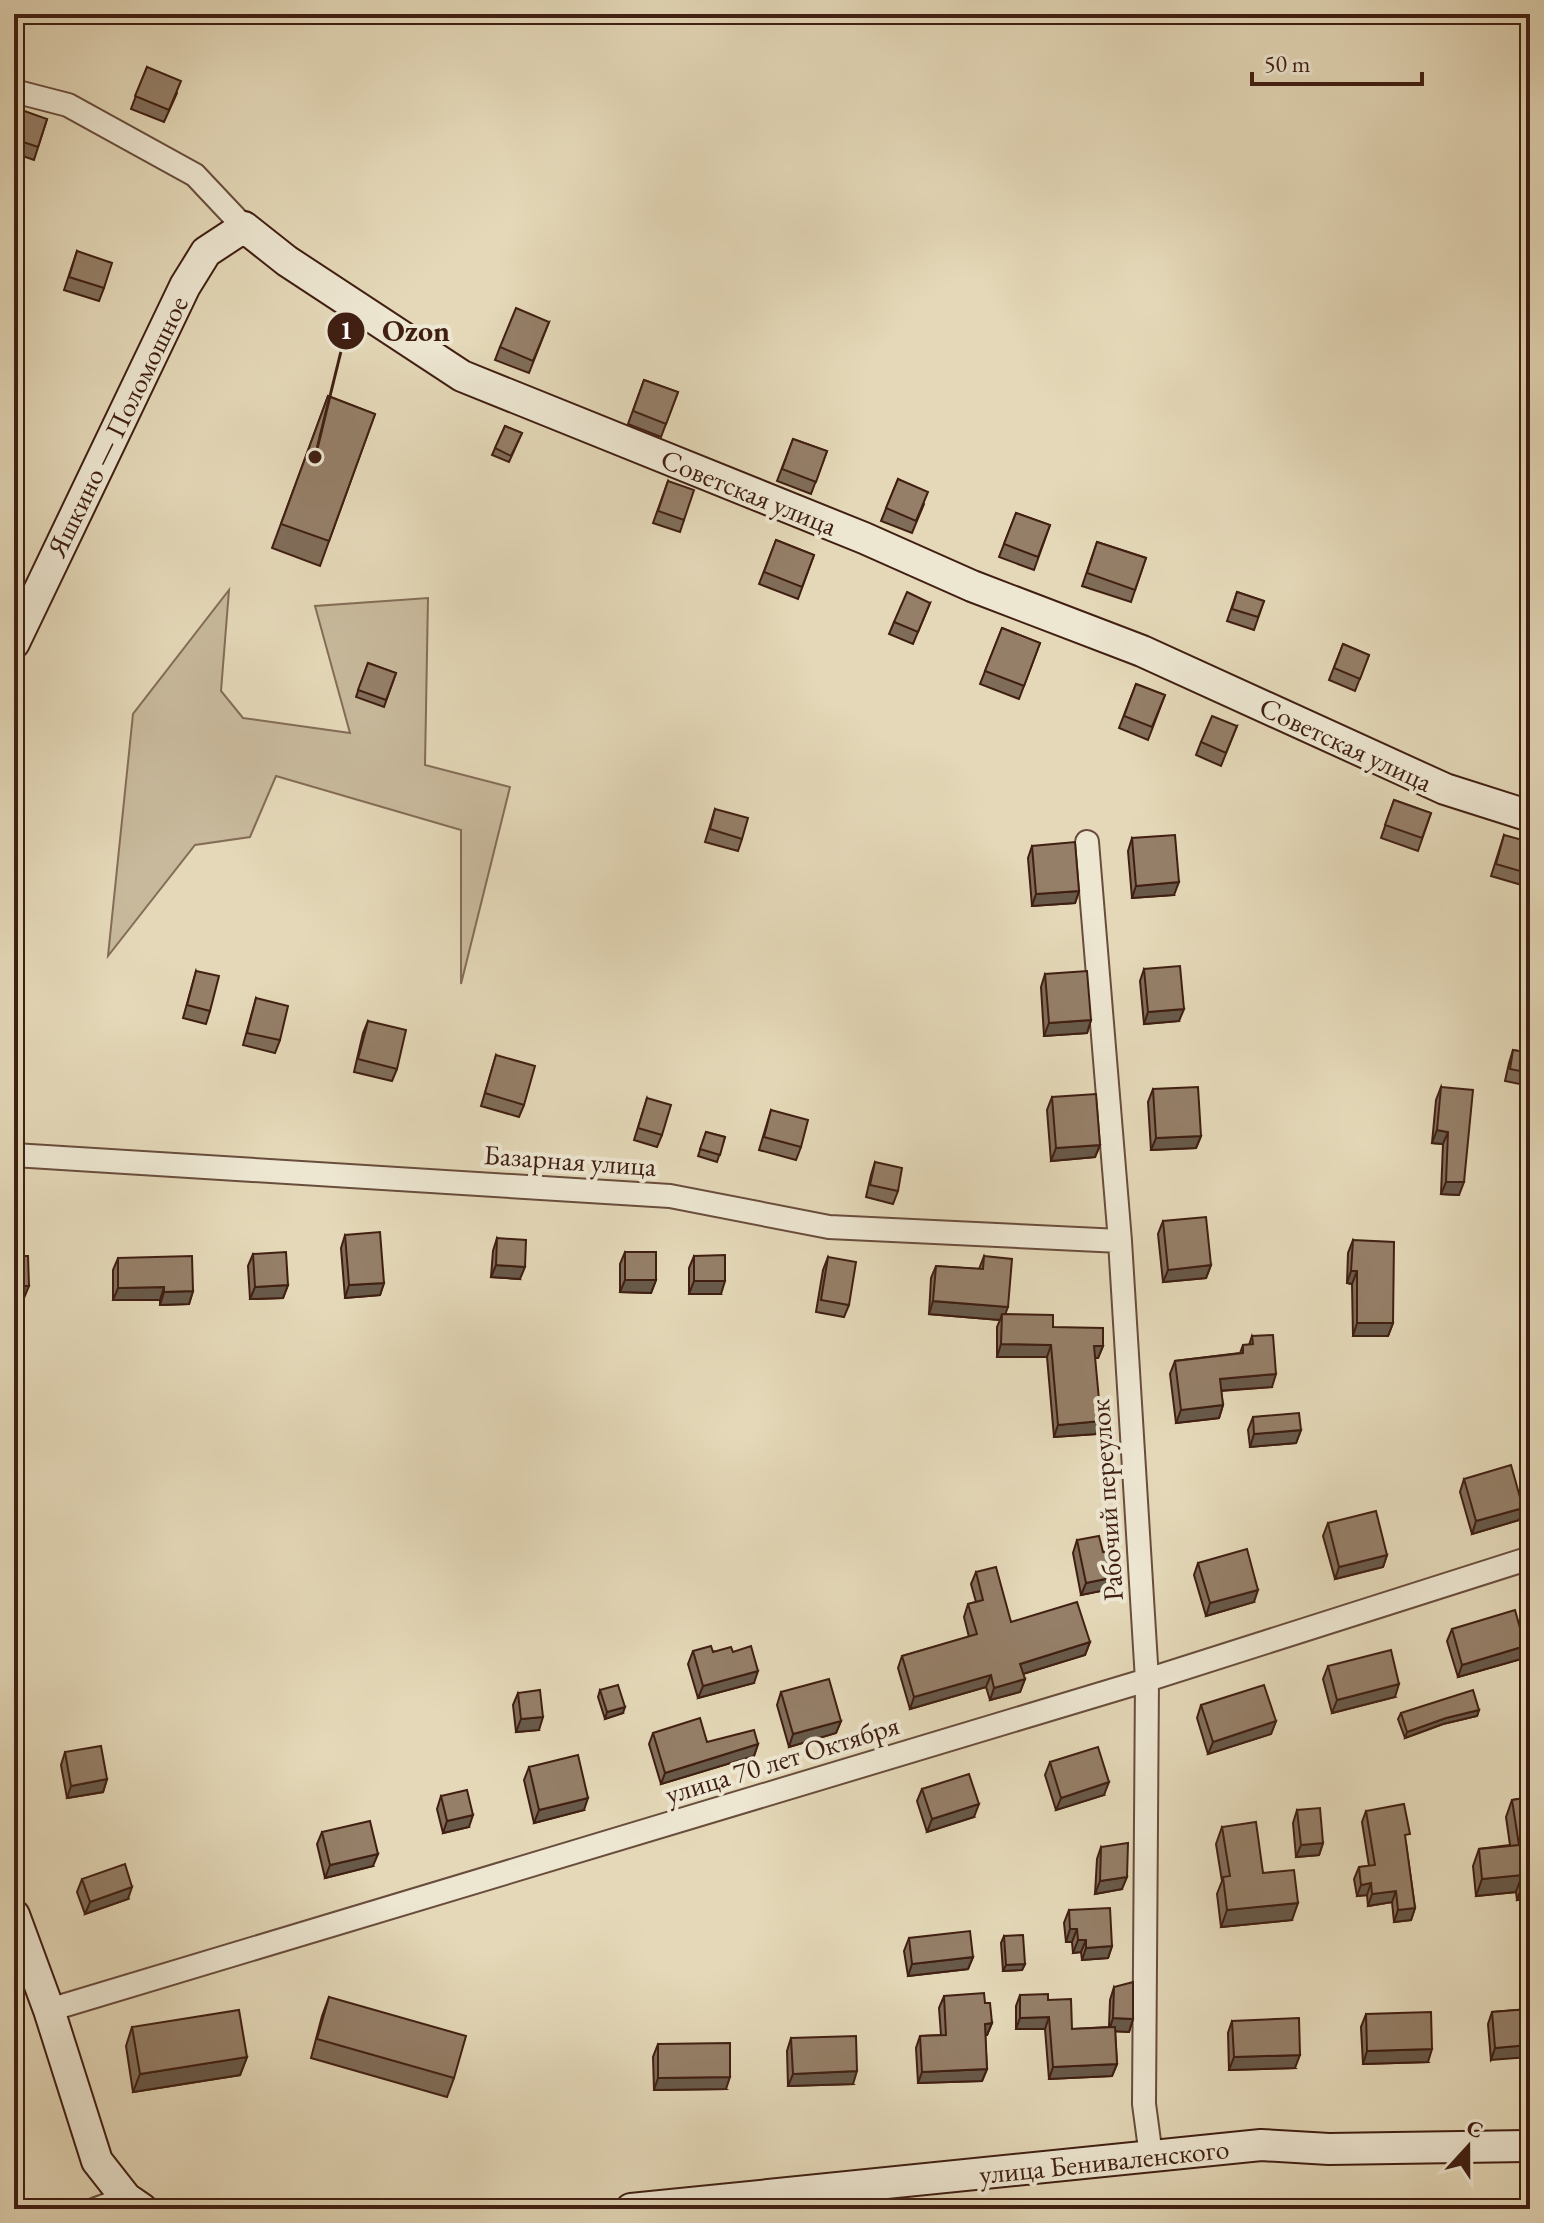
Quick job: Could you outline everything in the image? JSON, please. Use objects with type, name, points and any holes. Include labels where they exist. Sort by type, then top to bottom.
[{"type":"street","name":"Советская улица","points":[[14,91],[68,105],[195,175],[244,227],[287,261],[462,376],[864,538],[972,586],[1142,651],[1445,789],[1530,816]]},
{"type":"street","name":"Яшкино — Поломошное","points":[[14,643],[185,286],[206,252],[244,227]]},
{"type":"street","name":"Рабочий переулок","points":[[1087,842],[1120,1241],[1147,1680],[1144,2104],[1151,2156]]},
{"type":"street","name":"Базарная улица","points":[[14,1155],[670,1196],[829,1227],[1120,1241]]},
{"type":"street","name":"улица 70 лет Октября","points":[[49,2010],[1147,1680],[1530,1558]]},
{"type":"street","points":[[14,1915],[49,2010],[97,2161],[134,2204]]},
{"type":"street","name":"улица Бениваленского","points":[[631,2209],[1261,2145],[1329,2149],[1530,2146]]},
{"type":"street","points":[[96,2209],[134,2204]]},
{"type":"shaded area","points":[[229,590],[221,691],[243,718],[350,733],[315,606],[428,598],[425,765],[510,787],[461,984],[461,830],[276,776],[250,837],[195,845],[108,956],[133,714]]},
{"type":"building","points":[[147,67],[181,81],[169,110],[135,96]]},
{"type":"building","points":[[16,108],[47,119],[38,147],[14,139]]},
{"type":"building","points":[[77,251],[112,263],[104,288],[69,277]]},
{"type":"building","points":[[516,308],[549,322],[533,361],[500,347]]},
{"type":"building","points":[[644,380],[678,392],[666,424],[633,411]]},
{"type":"building","points":[[328,396],[375,414],[329,541],[281,524]]},
{"type":"building","points":[[505,426],[522,433],[511,456],[495,448]]},
{"type":"building","points":[[793,439],[827,451],[816,482],[782,469]]},
{"type":"building","points":[[898,479],[928,492],[916,521],[886,508]]},
{"type":"building","points":[[668,481],[694,490],[684,520],[658,511]]},
{"type":"building","points":[[1016,513],[1050,525],[1038,557],[1004,544]]},
{"type":"building","points":[[776,540],[814,555],[802,587],[764,572]]},
{"type":"building","points":[[1097,542],[1146,558],[1135,590],[1087,573]]},
{"type":"building","points":[[907,592],[930,603],[918,632],[894,622]]},
{"type":"building","points":[[1237,592],[1264,601],[1258,617],[1232,609]]},
{"type":"building","points":[[1002,628],[1040,643],[1024,686],[985,671]]},
{"type":"building","points":[[1343,644],[1369,655],[1360,679],[1334,668]]},
{"type":"building","points":[[368,663],[396,673],[386,700],[358,690]]},
{"type":"building","points":[[1136,684],[1165,695],[1152,727],[1124,716]]},
{"type":"building","points":[[1212,716],[1237,726],[1226,753],[1201,742]]},
{"type":"building","points":[[1394,800],[1431,813],[1422,838],[1385,825]]},
{"type":"building","points":[[715,809],[748,818],[742,839],[710,829]]},
{"type":"building","points":[[1175,835],[1179,882],[1136,886],[1132,838]]},
{"type":"building","points":[[1504,835],[1530,842],[1530,874],[1496,864]]},
{"type":"building","points":[[1075,842],[1079,891],[1036,894],[1032,846]]},
{"type":"building","points":[[1180,966],[1184,1009],[1148,1012],[1144,969]]},
{"type":"building","points":[[196,971],[219,976],[210,1011],[187,1005]]},
{"type":"building","points":[[1087,971],[1091,1020],[1049,1023],[1045,974]]},
{"type":"building","points":[[256,998],[288,1006],[280,1040],[247,1033]]},
{"type":"building","points":[[368,1021],[406,1030],[397,1069],[358,1059]]},
{"type":"building","points":[[1513,1050],[1530,1053],[1530,1073],[1510,1069]]},
{"type":"building","points":[[496,1055],[535,1066],[524,1105],[485,1093]]},
{"type":"building","points":[[1198,1087],[1201,1136],[1156,1138],[1153,1089]]},
{"type":"building","points":[[1441,1087],[1473,1090],[1464,1182],[1446,1182],[1448,1132],[1437,1130]]},
{"type":"building","points":[[1096,1094],[1100,1145],[1056,1148],[1052,1097]]},
{"type":"building","points":[[647,1098],[671,1105],[662,1135],[638,1128]]},
{"type":"building","points":[[771,1110],[808,1120],[801,1147],[764,1137]]},
{"type":"building","points":[[706,1132],[725,1137],[720,1155],[700,1149]]},
{"type":"building","points":[[875,1162],[902,1168],[898,1191],[870,1185]]},
{"type":"building","points":[[1206,1217],[1211,1265],[1168,1270],[1163,1221]]},
{"type":"building","points":[[380,1232],[384,1283],[349,1285],[345,1235]]},
{"type":"building","points":[[497,1238],[526,1240],[525,1267],[496,1265]]},
{"type":"building","points":[[1353,1240],[1394,1242],[1393,1323],[1357,1323],[1357,1271],[1351,1271]]},
{"type":"building","points":[[286,1252],[288,1285],[255,1287],[253,1254]]},
{"type":"building","points":[[625,1252],[656,1252],[656,1280],[625,1280]]},
{"type":"building","points":[[725,1255],[725,1281],[694,1281],[694,1256]]},
{"type":"building","points":[[14,1256],[28,1256],[29,1286],[14,1286]]},
{"type":"building","points":[[192,1256],[193,1291],[164,1292],[164,1287],[118,1288],[118,1258]]},
{"type":"building","points":[[984,1256],[1012,1259],[1008,1307],[933,1301],[936,1266],[983,1269]]},
{"type":"building","points":[[828,1257],[856,1262],[849,1305],[821,1300]]},
{"type":"building","points":[[1002,1314],[1053,1315],[1053,1327],[1103,1328],[1103,1346],[1094,1346],[1101,1421],[1058,1425],[1051,1345],[1001,1344]]},
{"type":"building","points":[[1273,1335],[1276,1374],[1220,1379],[1223,1405],[1181,1410],[1175,1361],[1243,1353],[1243,1345],[1253,1344],[1252,1336]]},
{"type":"building","points":[[1299,1413],[1301,1430],[1254,1434],[1253,1417]]},
{"type":"building","points":[[1511,1465],[1523,1508],[1476,1521],[1464,1479]]},
{"type":"building","points":[[1376,1511],[1387,1555],[1339,1567],[1328,1523]]},
{"type":"building","points":[[1099,1536],[1103,1552],[1114,1550],[1120,1576],[1086,1583],[1077,1540]]},
{"type":"building","points":[[1247,1549],[1258,1590],[1210,1603],[1198,1563]]},
{"type":"building","points":[[996,1567],[1011,1622],[1077,1602],[1090,1642],[1020,1664],[1025,1679],[994,1688],[991,1675],[914,1697],[902,1656],[977,1634],[968,1604],[983,1600],[976,1572]]},
{"type":"building","points":[[1515,1610],[1525,1646],[1462,1665],[1452,1629]]},
{"type":"building","points":[[711,1646],[713,1652],[731,1647],[733,1652],[751,1646],[758,1671],[703,1686],[693,1651]]},
{"type":"building","points":[[1391,1650],[1399,1684],[1337,1700],[1328,1666]]},
{"type":"building","points":[[829,1679],[841,1721],[793,1734],[781,1692]]},
{"type":"building","points":[[618,1685],[625,1707],[607,1712],[600,1690]]},
{"type":"building","points":[[1264,1685],[1276,1721],[1213,1742],[1201,1705]]},
{"type":"building","points":[[540,1690],[543,1717],[521,1719],[518,1693]]},
{"type":"building","points":[[1473,1690],[1479,1710],[1407,1732],[1401,1713]]},
{"type":"building","points":[[700,1718],[707,1742],[754,1730],[758,1744],[665,1773],[653,1733]]},
{"type":"building","points":[[101,1746],[107,1779],[71,1786],[65,1752]]},
{"type":"building","points":[[1098,1747],[1109,1782],[1061,1798],[1050,1762]]},
{"type":"building","points":[[578,1755],[588,1798],[539,1810],[529,1767]]},
{"type":"building","points":[[969,1774],[979,1804],[932,1819],[922,1789]]},
{"type":"building","points":[[467,1790],[473,1815],[447,1821],[441,1796]]},
{"type":"building","points":[[1530,1797],[1530,1882],[1523,1883],[1522,1875],[1482,1879],[1479,1849],[1519,1845],[1512,1800]]},
{"type":"building","points":[[1404,1804],[1410,1834],[1405,1835],[1415,1908],[1398,1910],[1396,1891],[1372,1894],[1371,1883],[1361,1885],[1359,1867],[1375,1865],[1366,1811]]},
{"type":"building","points":[[1320,1808],[1323,1843],[1301,1845],[1297,1810]]},
{"type":"building","points":[[370,1821],[378,1854],[330,1865],[322,1832]]},
{"type":"building","points":[[1256,1822],[1263,1873],[1294,1870],[1298,1903],[1227,1910],[1223,1877],[1230,1876],[1222,1827]]},
{"type":"building","points":[[1128,1843],[1127,1877],[1100,1881],[1101,1847]]},
{"type":"building","points":[[125,1864],[132,1887],[90,1902],[82,1879]]},
{"type":"building","points":[[1110,1908],[1112,1946],[1086,1948],[1086,1940],[1078,1940],[1077,1929],[1070,1929],[1069,1910]]},
{"type":"building","points":[[970,1931],[973,1957],[912,1964],[909,1938]]},
{"type":"building","points":[[1023,1935],[1025,1964],[1006,1965],[1004,1936]]},
{"type":"building","points":[[1133,1982],[1133,2019],[1113,2018],[1114,1987]]},
{"type":"building","points":[[984,1993],[985,2003],[990,2003],[992,2023],[985,2024],[987,2069],[922,2072],[920,2036],[946,2035],[944,1996]]},
{"type":"building","points":[[1048,1994],[1048,2000],[1071,1999],[1072,2029],[1115,2027],[1117,2064],[1053,2067],[1049,2017],[1020,2018],[1020,1995]]},
{"type":"building","points":[[329,1997],[466,2036],[454,2078],[317,2039]]},
{"type":"building","points":[[1530,2009],[1530,2045],[1495,2048],[1492,2012]]},
{"type":"building","points":[[239,2010],[247,2057],[140,2074],[132,2027]]},
{"type":"building","points":[[1431,2012],[1432,2049],[1367,2051],[1366,2014]]},
{"type":"building","points":[[1299,2018],[1300,2055],[1234,2057],[1232,2021]]},
{"type":"building","points":[[856,2036],[857,2071],[793,2074],[791,2038]]},
{"type":"building","points":[[730,2043],[730,2077],[658,2078],[658,2044]]},
{"type":"place","name":"Ozon","points":[[315,457]]}]
